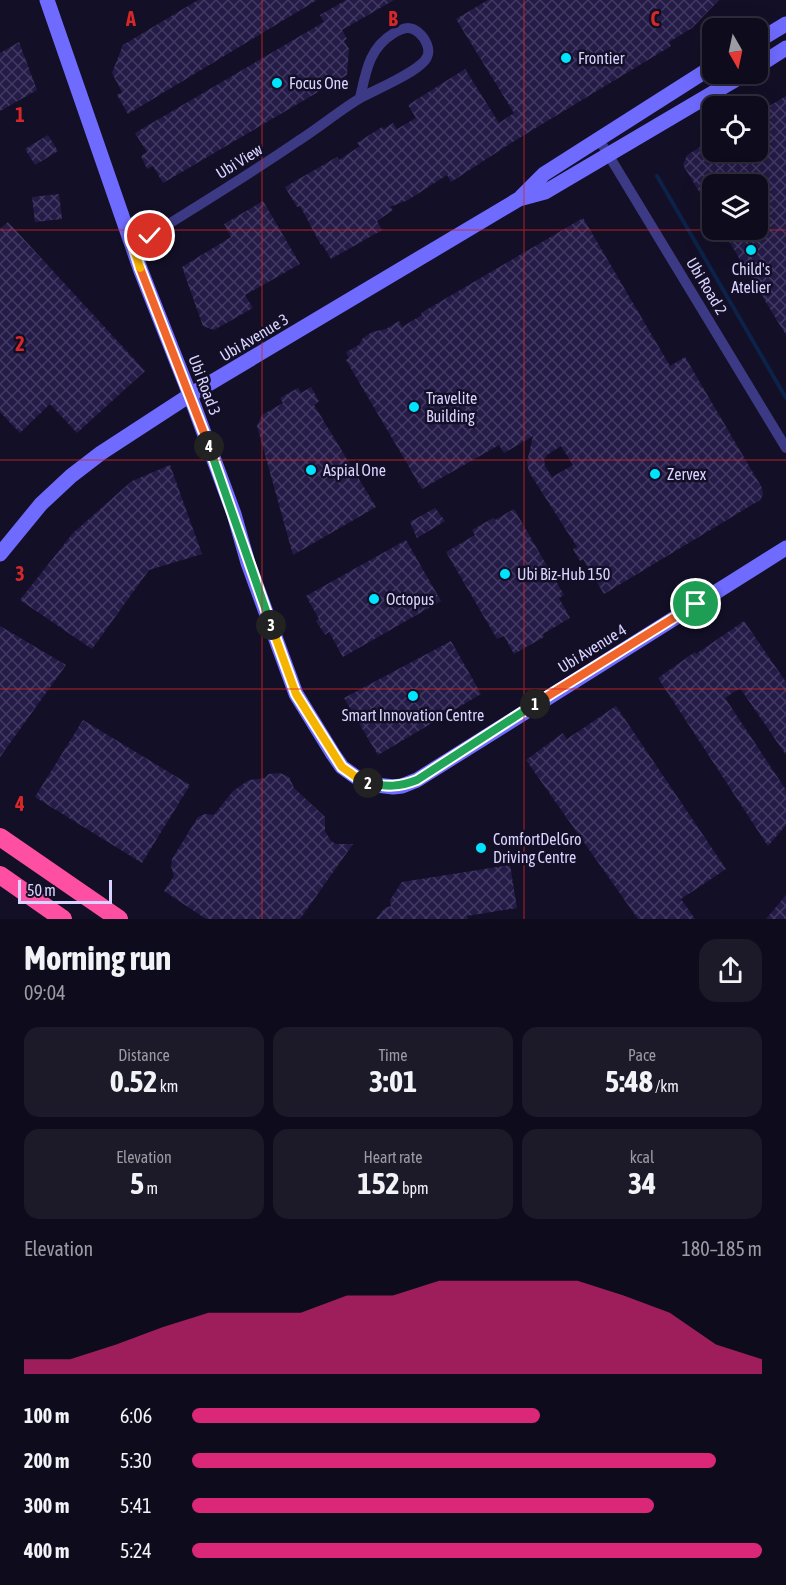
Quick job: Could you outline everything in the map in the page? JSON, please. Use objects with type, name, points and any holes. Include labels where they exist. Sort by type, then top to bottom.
[{"type":"highway","points":[[0,837],[119,919]]},
{"type":"highway","points":[[0,875],[63,919]]},
{"type":"street","name":"Ubi Road 3","points":[[47,0],[133,246],[234,514],[248,563],[296,694],[342,767],[369,784],[383,786]]},
{"type":"street","points":[[768,35],[786,24]]},
{"type":"street","name":"Ubi View","points":[[133,246],[298,142],[360,98],[413,71],[427,59],[427,43],[420,33],[411,28],[403,28],[383,40],[372,54],[360,98]]},
{"type":"street","points":[[768,60],[786,48]]},
{"type":"street","name":"Ubi Avenue 3","points":[[0,554],[41,504],[71,476],[101,453],[190,395],[519,199],[544,174],[600,141],[702,74]]},
{"type":"street","name":"Ubi Avenue 3","points":[[519,199],[545,192],[728,84]]},
{"type":"street","name":"Ubi Road 2","points":[[600,141],[786,448]]},
{"type":"street","name":"Ubi Avenue 4","points":[[383,786],[402,786],[417,780],[786,548]]},
{"type":"building","points":[[198,0],[317,0],[128,114],[117,95],[122,92],[112,73],[123,45]]},
{"type":"building","points":[[346,0],[394,0],[342,30],[347,39],[344,41],[349,49],[347,75],[163,183],[153,166],[147,169],[141,156],[147,152],[135,133],[324,22],[320,15]]},
{"type":"building","points":[[488,0],[719,0],[692,28],[669,42],[671,46],[451,182],[447,175],[408,200],[390,207],[393,210],[377,221],[382,230],[331,259],[300,206],[297,207],[285,187],[337,157],[339,160],[360,146],[357,143],[382,127],[384,129],[393,123],[397,129],[416,118],[408,105],[465,69],[499,123],[514,113],[456,19]]},
{"type":"building","points":[[19,42],[37,90],[0,111],[0,53]]},
{"type":"building","points":[[786,96],[786,335],[728,240],[768,240],[768,174],[702,174],[702,196],[683,165],[687,155],[702,146],[702,162],[768,162],[768,107]]},
{"type":"building","points":[[48,135],[58,151],[35,165],[25,149]]},
{"type":"building","points":[[59,194],[62,219],[35,222],[32,197]]},
{"type":"building","points":[[263,201],[300,264],[245,295],[253,308],[214,330],[203,326],[182,267],[231,237],[224,224]]},
{"type":"building","points":[[583,218],[670,366],[685,357],[762,488],[763,495],[760,500],[604,594],[583,559],[580,561],[573,549],[577,547],[529,472],[527,462],[533,436],[504,453],[499,445],[422,489],[346,360],[349,358],[346,352],[359,345],[363,338],[372,332],[386,329],[399,321],[402,327],[422,315],[421,313]],"holes":[[[561,446],[573,465],[552,477],[544,460],[547,455]]]},
{"type":"building","points":[[8,222],[145,371],[77,433],[50,404],[20,433],[0,412],[0,229]]},
{"type":"building","name":"Aspial One","points":[[311,387],[319,401],[314,405],[376,507],[293,555],[257,426],[262,415],[283,403],[280,398],[298,388],[301,393]]},
{"type":"building","points":[[170,465],[202,554],[149,570],[92,649],[20,600],[73,533],[132,481]]},
{"type":"building","points":[[435,508],[445,521],[417,538],[410,522]]},
{"type":"building","name":"Ubi Biz-Hub 150","points":[[514,509],[564,595],[559,598],[570,618],[543,634],[544,637],[514,654],[504,636],[497,639],[446,552],[475,535],[472,530]]},
{"type":"building","name":"Octopus","points":[[406,540],[441,601],[343,657],[329,632],[325,635],[316,621],[319,619],[306,596]]},
{"type":"building","points":[[744,621],[786,682],[786,755],[740,688],[725,698],[786,790],[786,825],[768,846],[658,678]]},
{"type":"building","points":[[0,626],[66,665],[0,757]]},
{"type":"building","name":"Smart Innovation Centre","points":[[451,641],[481,694],[378,755],[344,698]]},
{"type":"building","points":[[616,706],[726,869],[681,899],[695,919],[638,919],[526,760],[563,733],[567,739]]},
{"type":"building","points":[[83,720],[190,785],[142,863],[35,797]]},
{"type":"building","points":[[280,773],[289,777],[294,788],[325,817],[325,831],[331,841],[336,844],[353,844],[300,919],[206,919],[164,891],[174,876],[171,866],[172,859],[198,817],[205,814],[214,815],[233,791],[249,780]]},
{"type":"building","points":[[510,865],[517,908],[467,916],[468,919],[376,919],[385,908],[391,906],[390,900],[402,882]]},
{"type":"building","points":[[786,895],[786,919],[766,919]]},
{"type":"waterway","points":[[657,176],[786,398]]},
{"type":"place","name":"Frontier","points":[[566,58]]},
{"type":"place","name":"Focus One","points":[[277,83]]},
{"type":"place","name":"Child's Atelier","points":[[751,250]]},
{"type":"place","name":"Travelite Building","points":[[414,407]]},
{"type":"place","name":"Aspial One","points":[[311,470]]},
{"type":"place","name":"Zervex","points":[[655,474]]},
{"type":"place","name":"Ubi Biz-Hub 150","points":[[505,574]]},
{"type":"place","name":"Octopus","points":[[374,599]]},
{"type":"place","name":"Smart Innovation Centre","points":[[413,696]]},
{"type":"place","name":"ComfortDelGro Driving Centre","points":[[481,848]]},
{"type":"route","points":[[150,236],[133,246],[234,514],[248,563],[296,694],[342,767],[356,777],[369,784],[393,787],[417,780],[696,604]]}]
